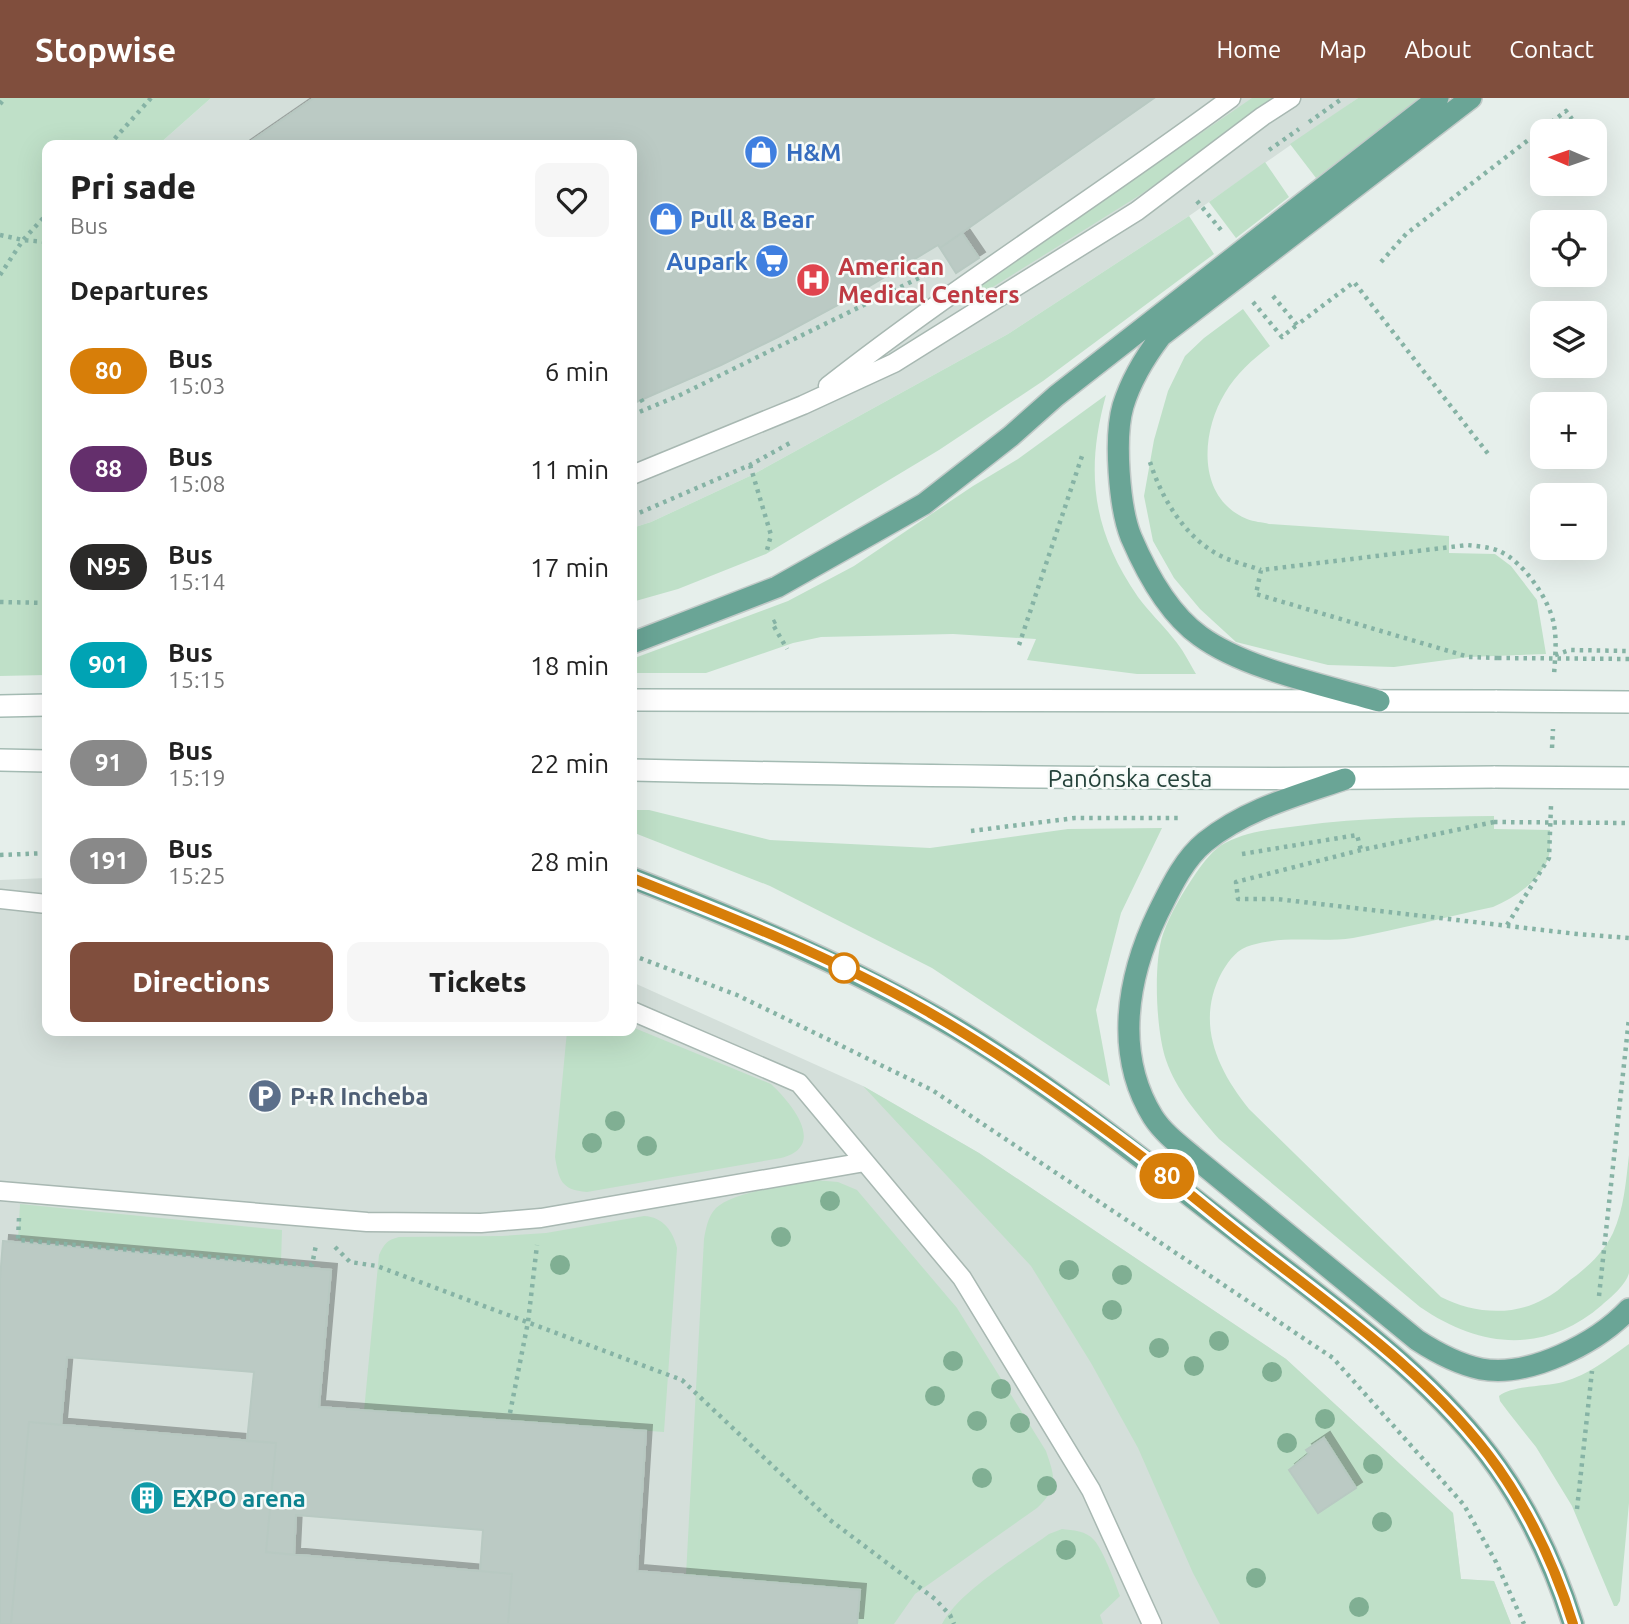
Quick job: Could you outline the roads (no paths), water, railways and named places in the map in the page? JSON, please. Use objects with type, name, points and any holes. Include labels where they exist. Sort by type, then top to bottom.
[{"type":"main road","points":[[637,642],[776,587],[923,504],[1437,98]]},
{"type":"main road","points":[[1379,701],[1244,660],[1202,638],[1183,621],[1154,579],[1130,535],[1122,498],[1119,460],[1122,408],[1132,381],[1161,336],[1471,98]]},
{"type":"main road","points":[[637,700],[1629,702]]},
{"type":"main road","points":[[0,706],[42,705]]},
{"type":"main road","points":[[0,760],[42,761]]},
{"type":"main road","name":"Panónska cesta","points":[[637,770],[962,776],[1629,778]]},
{"type":"main road","points":[[1345,779],[1242,817],[1206,841],[1183,867],[1169,891],[1148,936],[1133,985],[1128,1022],[1130,1053],[1154,1119],[1195,1158],[1440,1355],[1469,1366],[1497,1369],[1530,1365],[1549,1360],[1595,1338],[1629,1309]]},
{"type":"main road","points":[[637,880],[815,955],[877,985],[968,1036],[1045,1087],[1146,1160],[1369,1335],[1452,1413],[1496,1465],[1528,1516],[1553,1569],[1573,1624]]},
{"type":"lane","points":[[803,405],[897,332],[1015,252],[1231,98]]},
{"type":"lane","points":[[637,473],[803,405],[894,363],[1114,225],[1291,98]]},
{"type":"lane","points":[[0,899],[42,903]]},
{"type":"lane","points":[[637,1014],[799,1083],[962,1278],[1091,1490],[1152,1624]]},
{"type":"lane","points":[[0,1191],[367,1222],[481,1223],[541,1218],[865,1162]]},
{"type":"place","name":"H&M","points":[[761,152]]},
{"type":"place","name":"Pull & Bear","points":[[666,219]]},
{"type":"place","name":"Aupark","points":[[772,261]]},
{"type":"place","name":"American Medical Centers","points":[[813,280]]},
{"type":"place","name":"P+R Incheba","points":[[265,1096]]},
{"type":"place","name":"EXPO arena","points":[[147,1498]]}]
